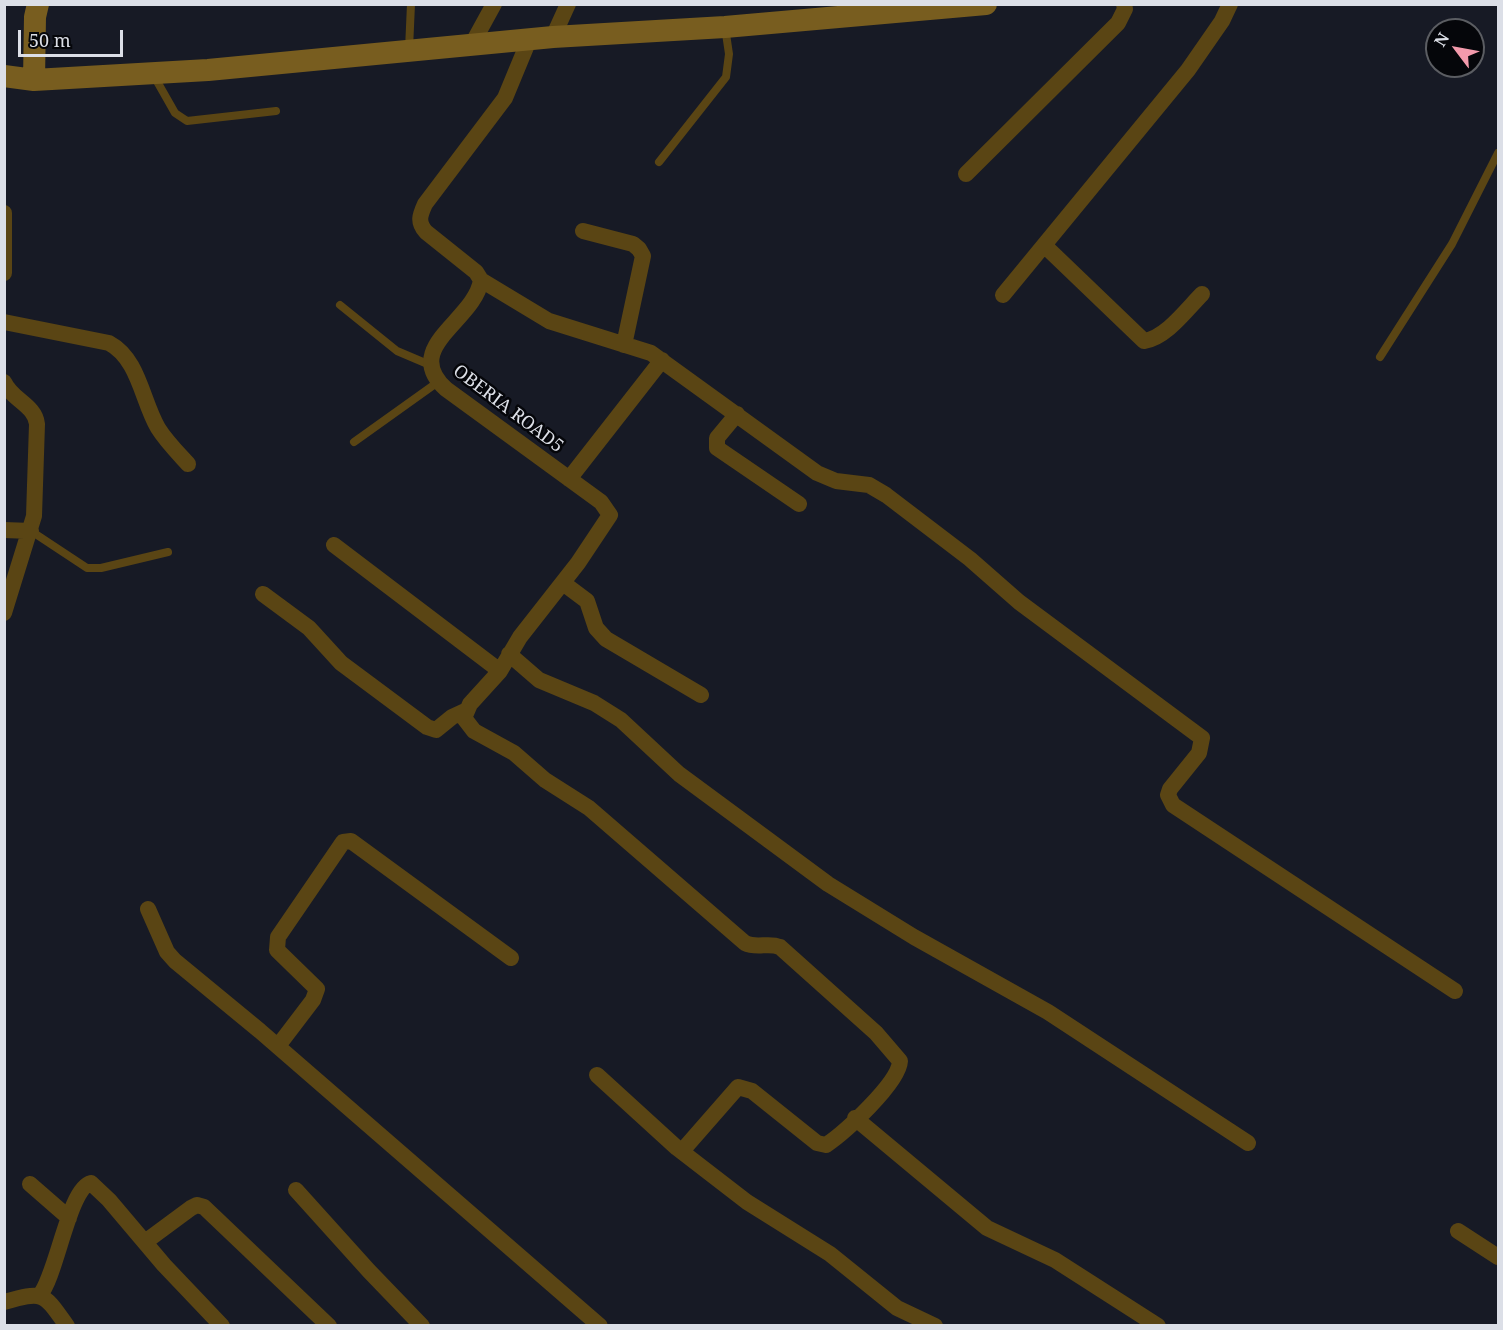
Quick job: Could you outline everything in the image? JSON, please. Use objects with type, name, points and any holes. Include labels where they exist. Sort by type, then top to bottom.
[{"type":"street","points":[[34,80],[35,17],[38,4]]},
{"type":"street","points":[[471,46],[494,4]]},
{"type":"street","points":[[553,37],[568,4]]},
{"type":"street","points":[[4,76],[34,80],[153,73],[409,52],[553,37],[725,27],[897,8],[986,4]]},
{"type":"street","points":[[966,174],[1118,23],[1123,16],[1124,4]]},
{"type":"street","points":[[1002,295],[1045,246],[1188,70],[1222,21],[1230,4]]},
{"type":"street","points":[[530,40],[505,98],[425,204],[419,217],[421,226],[426,232],[476,272],[481,280],[549,321],[651,353],[826,478],[869,485],[886,495],[970,559],[1018,602],[1202,738],[1202,746],[1170,789],[1168,795],[1173,805],[1455,992]]},
{"type":"street","points":[[4,213],[4,273]]},
{"type":"street","points":[[583,231],[633,244],[643,256],[624,345]]},
{"type":"street","points":[[1045,246],[1144,341],[1152,340],[1161,333],[1202,294]]},
{"type":"street","name":"OBERIA ROAD5","points":[[481,280],[475,297],[435,346],[430,365],[438,382],[601,502],[610,515],[562,583]]},
{"type":"street","points":[[4,322],[109,343],[117,347],[128,359],[158,428],[188,464]]},
{"type":"street","points":[[570,479],[662,360]]},
{"type":"street","points":[[4,382],[15,398],[36,416],[34,516],[4,613]]},
{"type":"street","points":[[737,414],[717,438],[717,448],[799,504]]},
{"type":"street","points":[[4,530],[31,531]]},
{"type":"street","points":[[334,545],[500,671]]},
{"type":"street","points":[[263,594],[309,628],[341,663],[427,727],[436,730],[452,717],[465,711],[500,671],[509,654],[562,583],[587,601],[596,628],[606,639],[701,695]]},
{"type":"street","points":[[509,654],[539,680],[594,703],[621,720],[679,774],[828,884],[914,937],[1048,1012],[1248,1143]]},
{"type":"street","points":[[465,711],[464,718],[474,731],[514,753],[545,780],[589,808],[745,943],[751,946],[775,945],[780,947],[893,1050],[900,1061],[897,1074],[855,1118],[830,1142],[822,1146],[752,1091],[738,1086],[682,1151]]},
{"type":"street","points":[[278,1046],[313,1000],[317,989],[277,950],[278,937],[343,842],[351,842],[510,958]]},
{"type":"street","points":[[148,909],[167,952],[600,1326]]},
{"type":"street","points":[[597,1075],[682,1151],[747,1202],[830,1254],[897,1308],[935,1326]]},
{"type":"street","points":[[855,1118],[987,1228],[1055,1260],[1158,1326]]},
{"type":"street","points":[[4,1302],[40,1295],[49,1283],[69,1218],[80,1192],[84,1186],[91,1183],[222,1326]]},
{"type":"street","points":[[30,1184],[69,1218]]},
{"type":"street","points":[[296,1190],[422,1326]]},
{"type":"street","points":[[145,1242],[191,1208],[197,1205],[204,1207],[329,1326]]},
{"type":"street","points":[[1458,1231],[1498,1257]]},
{"type":"street","points":[[40,1295],[50,1303],[67,1326]]},
{"type":"lane","points":[[409,52],[411,4]]},
{"type":"lane","points":[[659,162],[726,77],[729,54],[725,27]]},
{"type":"lane","points":[[153,73],[175,113],[187,121],[276,111]]},
{"type":"lane","points":[[1380,357],[1452,244],[1498,153]]},
{"type":"lane","points":[[340,305],[397,351],[430,365]]},
{"type":"lane","points":[[354,442],[438,382]]},
{"type":"lane","points":[[31,531],[87,568],[101,568],[168,552]]}]
